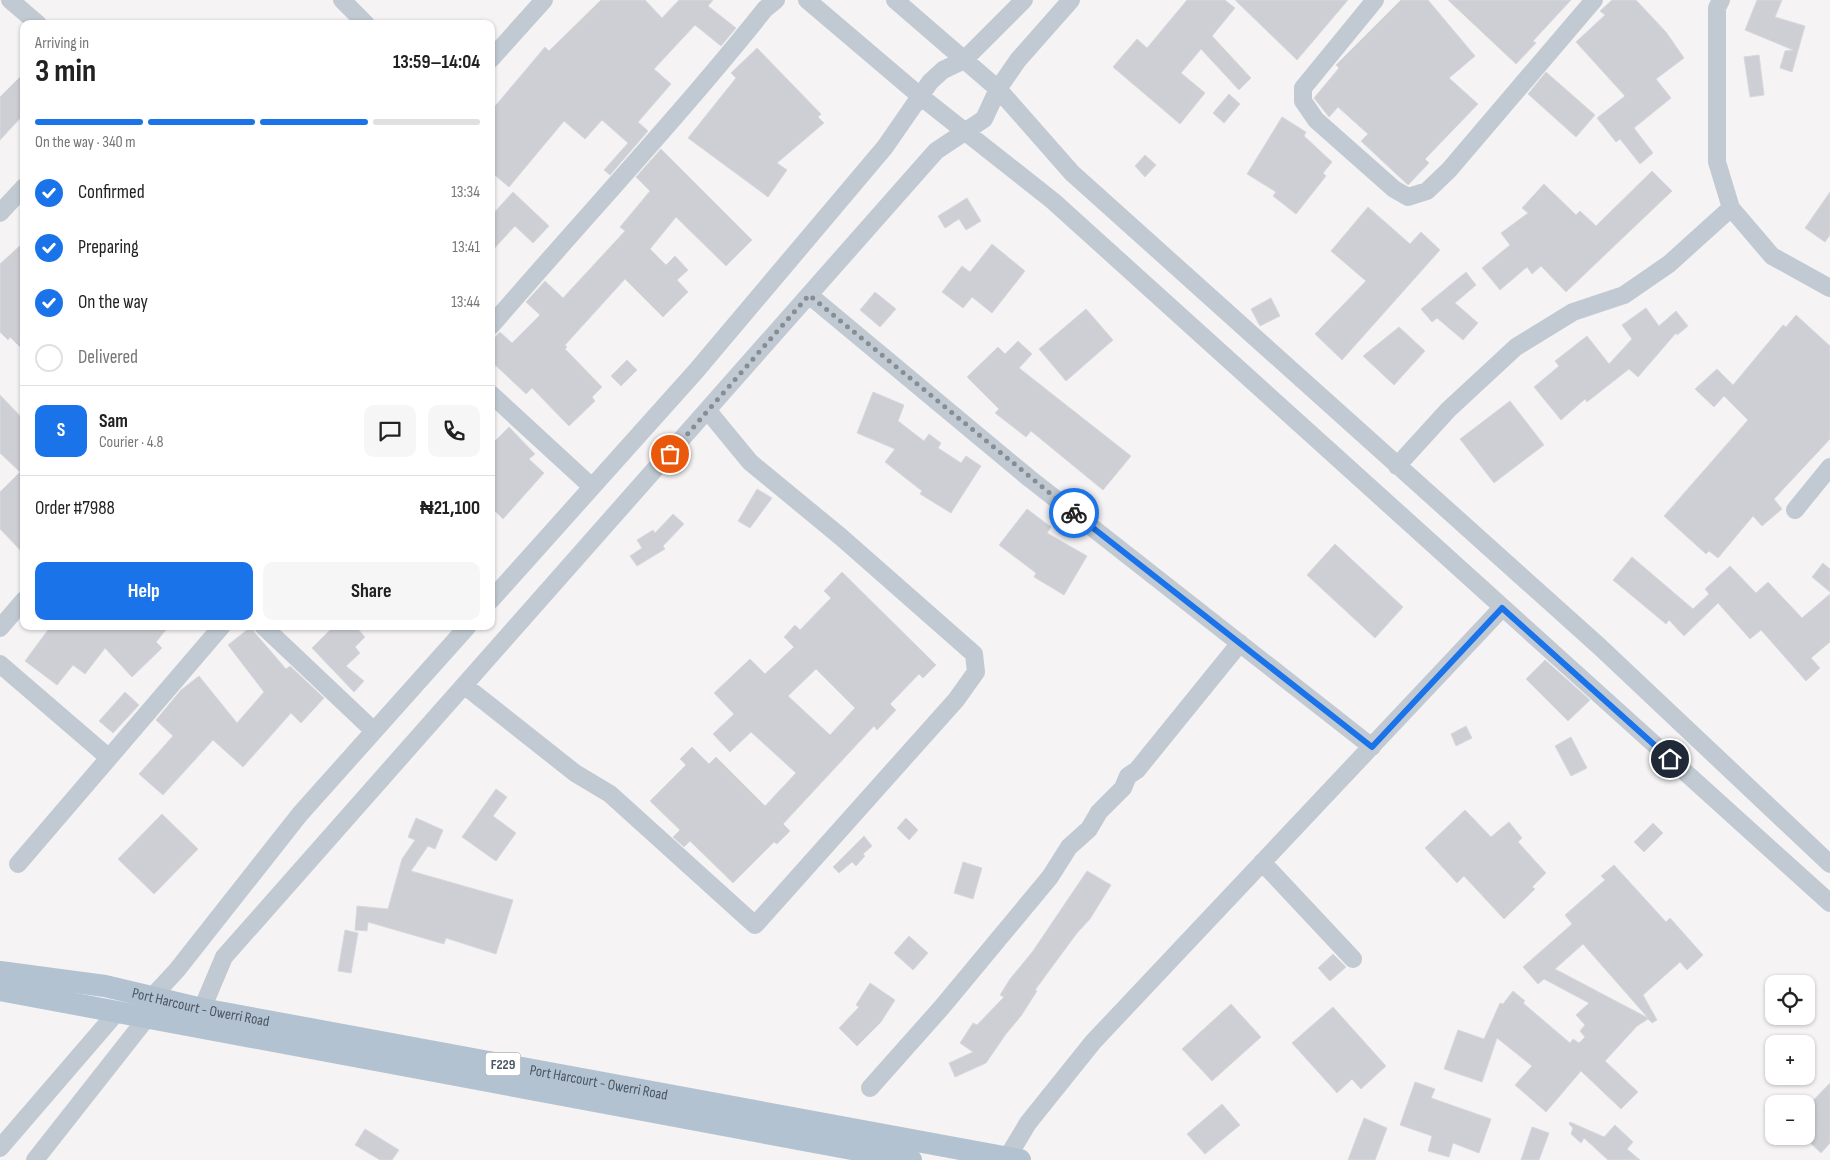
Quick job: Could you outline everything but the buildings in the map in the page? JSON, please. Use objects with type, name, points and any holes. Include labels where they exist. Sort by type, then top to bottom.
[{"type":"main road","name":"Port Harcourt - Owerri Road","points":[[0,972],[105,986],[202,1009],[1013,1159]]},
{"type":"main road","name":"Port Harcourt - Owerri Road","points":[[0,990],[118,1011],[146,1019],[911,1160]]},
{"type":"street","points":[[10,0],[33,20]]},
{"type":"street","points":[[342,0],[362,20]]},
{"type":"street","points":[[495,55],[544,0]]},
{"type":"street","points":[[495,321],[574,230],[695,96],[765,9],[776,0]]},
{"type":"street","points":[[807,0],[920,96],[1053,201],[1321,441],[1502,608],[1830,903]]},
{"type":"street","points":[[895,0],[998,89],[1072,172],[1600,647],[1830,864]]},
{"type":"street","points":[[495,596],[696,371],[872,162],[920,96],[942,70],[964,60],[1024,0]]},
{"type":"street","points":[[202,1009],[224,957],[936,151],[966,133],[984,119],[998,89],[1018,60],[1071,0]]},
{"type":"street","points":[[1375,0],[1303,88],[1303,101],[1316,120],[1394,189],[1408,197],[1427,191],[1449,170],[1594,0]]},
{"type":"street","points":[[1715,3],[1717,162],[1731,208],[1772,256],[1830,288]]},
{"type":"street","points":[[0,213],[20,191]]},
{"type":"street","points":[[1397,466],[1448,410],[1516,347],[1573,312],[1624,295],[1668,264],[1731,208]]},
{"type":"street","points":[[809,295],[1029,478],[1372,747]]},
{"type":"street","points":[[495,398],[592,487]]},
{"type":"street","points":[[465,686],[575,773],[610,794],[755,925],[956,700],[976,672],[974,654],[841,537],[750,462],[708,411]]},
{"type":"street","points":[[1795,510],[1830,467]]},
{"type":"street","points":[[0,628],[20,605]]},
{"type":"street","points":[[1013,1159],[1028,1123],[1093,1042],[1502,608]]},
{"type":"street","points":[[18,864],[219,630]]},
{"type":"street","points":[[266,630],[374,731]]},
{"type":"street","points":[[152,997],[177,970],[300,814],[464,630]]},
{"type":"street","points":[[870,1088],[942,1007],[1050,877],[1069,847],[1089,829],[1099,812],[1123,788],[1128,776],[1137,770],[1240,643]]},
{"type":"street","points":[[0,664],[108,757]]},
{"type":"street","points":[[1262,862],[1353,959]]},
{"type":"street","points":[[0,1148],[118,1011]]},
{"type":"street","points":[[35,1160],[146,1019]]},
{"type":"way so far","points":[[670,454],[809,295],[1029,478],[1074,513]]},
{"type":"route","points":[[1074,513],[1372,747],[1502,608],[1670,759]]}]
